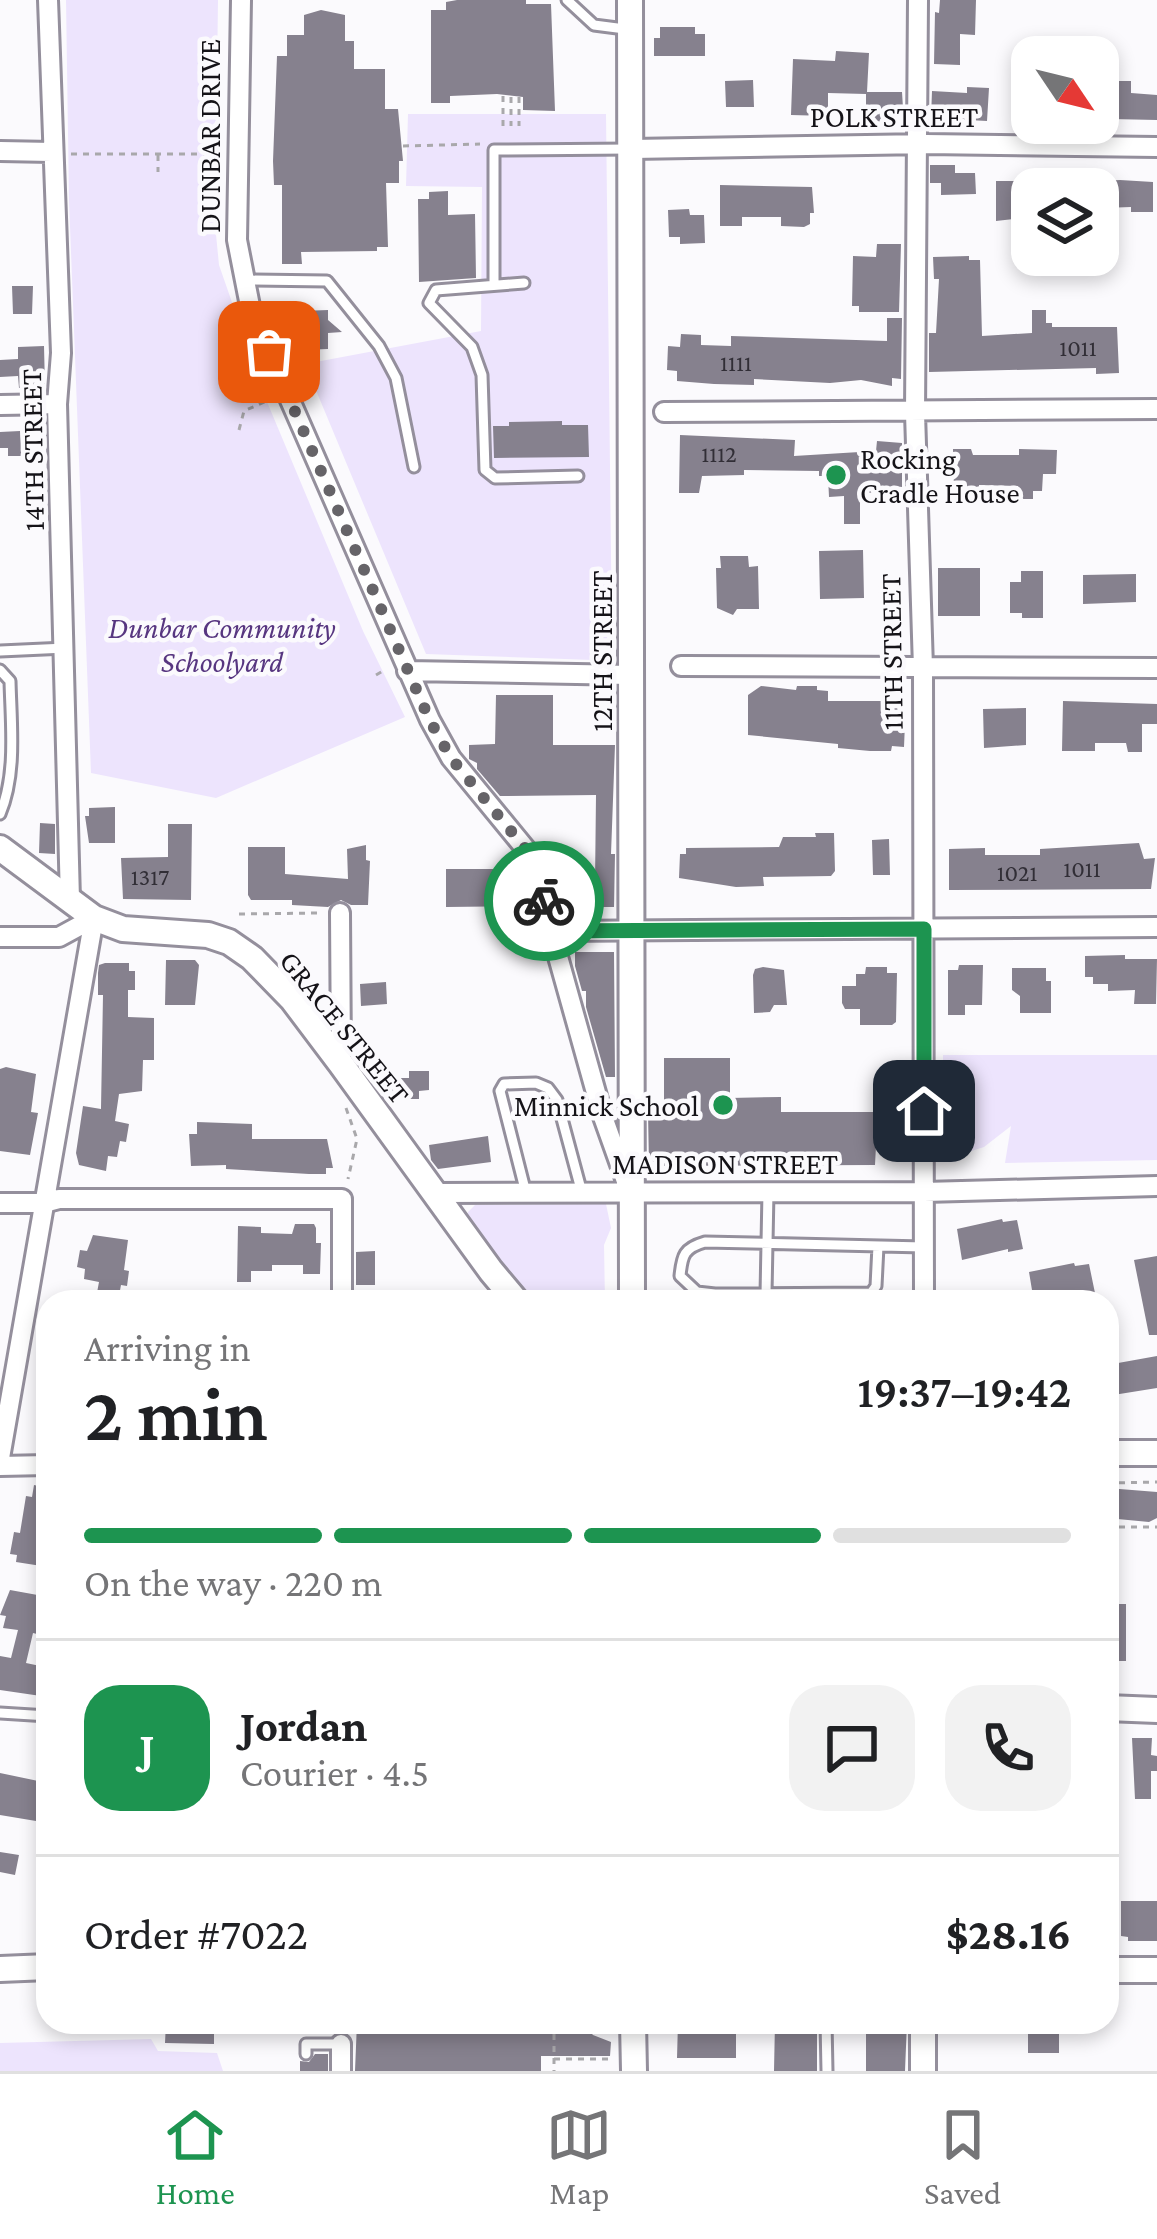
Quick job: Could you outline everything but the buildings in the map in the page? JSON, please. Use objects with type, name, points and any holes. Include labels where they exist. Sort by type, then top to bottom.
[{"type":"main road","name":"12TH STREET","points":[[630,0],[632,1290]]},
{"type":"main road","name":"GRACE STREET","points":[[0,848],[94,918],[122,929],[182,932],[229,941],[252,958],[292,999],[507,1290]]},
{"type":"main road","points":[[1119,1454],[1157,1453]]},
{"type":"main road","points":[[1119,1708],[1157,1710]]},
{"type":"main road","points":[[0,1969],[36,1968]]},
{"type":"main road","points":[[1119,1970],[1157,1970]]},
{"type":"main road","points":[[622,2065],[630,2034]]},
{"type":"main road","points":[[923,2034],[923,2071]]},
{"type":"street","name":"14TH STREET","points":[[48,0],[61,353],[57,404],[70,900]]},
{"type":"street","name":"DUNBAR DRIVE","points":[[241,0],[237,240],[250,311],[398,669],[451,758],[529,853],[602,1114],[631,1194]]},
{"type":"street","name":"11TH STREET","points":[[918,0],[915,413],[923,668],[924,1290]]},
{"type":"street","name":"POLK STREET","points":[[632,149],[1157,147]]},
{"type":"street","points":[[0,151],[56,153]]},
{"type":"street","points":[[0,405],[57,404]]},
{"type":"street","points":[[664,412],[1157,410]]},
{"type":"street","points":[[681,666],[1157,668]]},
{"type":"street","points":[[398,669],[631,675]]},
{"type":"street","points":[[330,913],[341,1064]]},
{"type":"street","points":[[0,937],[59,937],[94,918]]},
{"type":"street","points":[[36,1464],[0,1462],[94,918]]},
{"type":"street","points":[[553,931],[1157,927]]},
{"type":"street","name":"MADISON STREET","points":[[436,1193],[924,1192],[1157,1186]]},
{"type":"street","points":[[0,1203],[342,1192],[342,1290]]},
{"type":"street","points":[[341,2044],[341,2071]]},
{"type":"lane","points":[[567,0],[593,25],[631,29]]},
{"type":"lane","points":[[494,284],[494,150],[632,149]]},
{"type":"lane","points":[[244,280],[327,281],[379,346],[396,378],[414,467]]},
{"type":"lane","points":[[524,283],[436,290],[429,303],[472,346],[482,375],[484,470],[495,478],[578,476]]},
{"type":"lane","points":[[0,651],[66,648]]},
{"type":"lane","points":[[0,670],[10,681],[10,718],[9,786],[0,814]]},
{"type":"lane","points":[[526,1193],[500,1091],[503,1084],[514,1082],[548,1088],[556,1100],[582,1193]]},
{"type":"lane","points":[[766,1290],[768,1192]]},
{"type":"lane","points":[[695,1290],[680,1276],[682,1255],[689,1246],[705,1242],[924,1247]]},
{"type":"lane","points":[[873,1290],[878,1246]]},
{"type":"lane","points":[[0,1713],[36,1715]]},
{"type":"lane","points":[[826,2034],[827,2071]]},
{"type":"lane","points":[[306,2054],[306,2044],[341,2044]]},
{"type":"path","points":[[503,96],[503,127]]},
{"type":"path","points":[[511,97],[511,126]]},
{"type":"path","points":[[519,97],[519,127]]},
{"type":"path","points":[[404,146],[485,144]]},
{"type":"path","points":[[56,153],[222,154]]},
{"type":"path","points":[[158,154],[158,172]]},
{"type":"path","points":[[238,430],[244,411],[270,400]]},
{"type":"path","points":[[376,675],[398,669]]},
{"type":"path","points":[[239,914],[330,913]]},
{"type":"path","points":[[342,1192],[351,1173],[356,1139],[344,1100]]},
{"type":"path","points":[[1119,1483],[1157,1482]]},
{"type":"path","points":[[1119,1527],[1157,1527]]},
{"type":"path","points":[[554,2034],[554,2071]]},
{"type":"path","points":[[554,2059],[622,2065]]},
{"type":"green space","name":"Dunbar Community Schoolyard","points":[[66,0],[218,0],[215,224],[219,265],[265,397],[363,631],[405,717],[216,798],[91,773]]},
{"type":"green space","name":"Dunbar Community Schoolyard","points":[[408,114],[606,114],[612,643],[593,660],[426,654],[305,364],[481,331],[482,187],[406,186]]},
{"type":"green space","points":[[943,1055],[1157,1055],[1157,1160],[1005,1163],[1011,1126],[984,1147],[962,1154],[943,1113]]},
{"type":"green space","points":[[606,1204],[611,1228],[604,1245],[605,1290],[523,1290],[467,1224],[468,1212],[475,1205]]},
{"type":"green space","points":[[151,2039],[158,2051],[217,2053],[223,2071],[0,2071],[0,2043]]},
{"type":"way so far","points":[[269,352],[430,721],[451,758],[529,853],[544,901]]},
{"type":"place","name":"Rocking Cradle House","points":[[836,475]]},
{"type":"place","name":"Minnick School","points":[[723,1105]]},
{"type":"route","points":[[544,901],[553,931],[924,929],[924,1111]]}]
